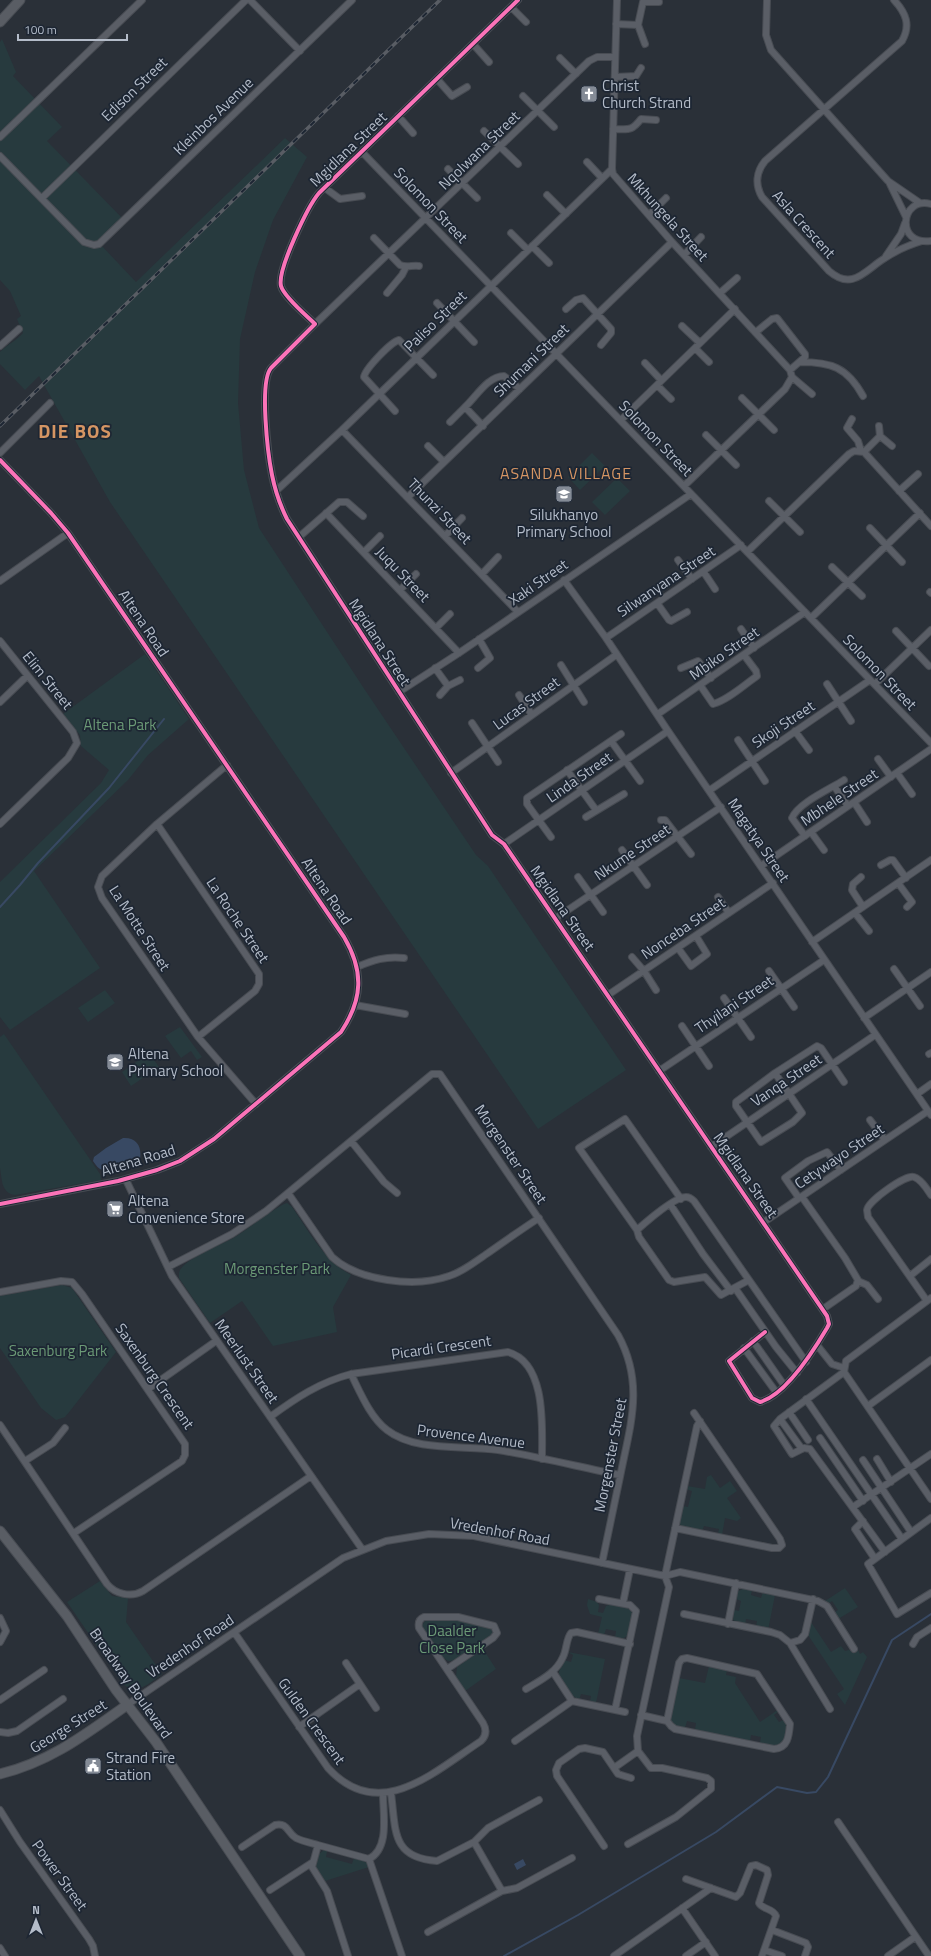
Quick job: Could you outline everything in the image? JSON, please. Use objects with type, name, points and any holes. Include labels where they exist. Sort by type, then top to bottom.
[{"type":"main road","points":[[0,22],[20,0]]},
{"type":"main road","name":"Broadway Boulevard","points":[[0,1531],[67,1616],[127,1705],[156,1742],[300,1956]]},
{"type":"main road","name":"George Street","points":[[0,1774],[29,1766],[46,1759],[127,1705]]},
{"type":"street","points":[[0,137],[142,0]]},
{"type":"street","name":"Edison Street","points":[[42,198],[246,0]]},
{"type":"street","points":[[250,0],[300,50]]},
{"type":"street","name":"Kleinbos Avenue","points":[[42,198],[84,242],[89,244],[99,244],[352,0]]},
{"type":"street","name":"Mgidlana Street","points":[[518,0],[324,188],[313,201],[306,213],[291,247],[280,280],[283,291],[315,324],[271,368],[266,376],[266,421],[272,476],[281,507],[299,537],[492,835],[504,844],[556,918],[659,1071],[823,1309]]},
{"type":"street","name":"Mkhungela Street","points":[[617,0],[612,169],[617,179],[672,242],[756,332],[791,374],[812,394]]},
{"type":"street","points":[[767,0],[766,35],[769,46],[888,181],[906,220],[910,235],[928,241]]},
{"type":"street","name":"Asla Crescent","points":[[894,0],[904,11],[907,21],[906,32],[902,41],[762,166],[757,180],[760,193],[829,271],[836,277],[846,280],[859,278],[883,258],[896,242],[914,206],[927,203]]},
{"type":"street","points":[[645,44],[638,25],[643,2],[659,2]]},
{"type":"street","points":[[511,7],[526,22]]},
{"type":"street","points":[[616,24],[638,25]]},
{"type":"street","points":[[473,44],[489,62]]},
{"type":"street","name":"Nqolwana Street","points":[[315,324],[427,219],[576,74],[595,58],[615,57]]},
{"type":"street","points":[[560,58],[576,74]]},
{"type":"street","points":[[615,77],[636,76],[641,68]]},
{"type":"street","points":[[437,79],[452,96],[467,87]]},
{"type":"street","points":[[524,96],[554,127]]},
{"type":"street","points":[[398,116],[413,133]]},
{"type":"street","points":[[613,129],[632,129],[635,128],[641,120],[656,120]]},
{"type":"street","points":[[484,131],[518,164]]},
{"type":"street","name":"Solomon Street","points":[[362,152],[931,743]]},
{"type":"street","points":[[0,156],[42,198]]},
{"type":"street","points":[[587,162],[602,178]]},
{"type":"street","points":[[448,169],[477,198]]},
{"type":"street","name":"Paliso Street","points":[[277,490],[342,430],[612,169]]},
{"type":"street","points":[[888,181],[927,203]]},
{"type":"street","points":[[324,188],[340,199],[362,196]]},
{"type":"street","points":[[547,195],[566,214]]},
{"type":"street","points":[[649,215],[666,198]]},
{"type":"street","points":[[511,234],[549,263]]},
{"type":"street","points":[[684,255],[701,237]]},
{"type":"street","points":[[374,238],[400,265],[406,267],[413,265],[419,266]]},
{"type":"street","name":"Asla Crescent","points":[[883,258],[905,246],[928,241]]},
{"type":"street","name":"Shumani Street","points":[[408,497],[672,242]]},
{"type":"street","points":[[387,293],[402,275],[406,267]]},
{"type":"street","points":[[720,293],[737,278]]},
{"type":"street","points":[[566,309],[576,300],[581,298],[610,327],[611,331],[601,345]]},
{"type":"street","points":[[437,303],[474,342]]},
{"type":"street","points":[[621,420],[735,309]]},
{"type":"street","points":[[684,486],[784,389],[791,374],[805,357],[806,354],[777,318],[772,318],[756,332]]},
{"type":"street","points":[[682,326],[700,342]]},
{"type":"street","points":[[0,346],[19,329]]},
{"type":"street","points":[[395,411],[364,379],[363,375],[382,354],[398,340],[417,357],[433,375]]},
{"type":"street","points":[[695,348],[709,362]]},
{"type":"street","points":[[800,362],[820,362],[831,365],[849,376],[863,396]]},
{"type":"street","points":[[645,363],[671,399]]},
{"type":"street","points":[[450,422],[490,382],[498,376],[508,377],[520,389]]},
{"type":"street","points":[[742,398],[774,430]]},
{"type":"street","points":[[0,453],[50,403]]},
{"type":"street","points":[[465,407],[483,426]]},
{"type":"street","points":[[852,419],[847,428],[858,441],[862,451],[931,526]]},
{"type":"street","points":[[879,426],[880,436],[892,446]]},
{"type":"street","name":"Thunzi Street","points":[[342,430],[518,612]]},
{"type":"street","points":[[706,435],[736,465]]},
{"type":"street","points":[[747,552],[849,454],[854,451],[862,451],[880,436]]},
{"type":"street","points":[[428,446],[444,462]]},
{"type":"street","name":"Altena Road","points":[[0,460],[51,512],[68,533],[344,937],[351,949],[357,966],[358,990],[355,1005],[350,1018],[341,1032],[214,1139],[187,1158],[164,1168],[126,1180],[1,1204]]},
{"type":"street","points":[[899,491],[918,474]]},
{"type":"street","name":"Xaki Street","points":[[399,692],[459,653],[691,494]]},
{"type":"street","points":[[769,501],[800,532]]},
{"type":"street","points":[[299,537],[339,502],[347,502],[363,516]]},
{"type":"street","name":"Juqu Street","points":[[326,513],[459,653]]},
{"type":"street","points":[[810,618],[920,513]]},
{"type":"street","points":[[445,536],[462,518]]},
{"type":"street","points":[[870,528],[902,562]]},
{"type":"street","points":[[0,581],[68,533]]},
{"type":"street","points":[[364,552],[380,536]]},
{"type":"street","name":"Silwanyana Street","points":[[606,638],[741,545]]},
{"type":"street","points":[[482,574],[498,557]]},
{"type":"street","points":[[678,560],[692,579]]},
{"type":"street","points":[[832,567],[862,596]]},
{"type":"street","points":[[703,571],[715,590]]},
{"type":"street","points":[[400,590],[416,574]]},
{"type":"street","name":"Magatya Street","points":[[564,580],[606,638],[616,655],[710,790],[929,1113]]},
{"type":"street","points":[[657,603],[668,620],[671,621],[687,612]]},
{"type":"street","name":"Mbiko Street","points":[[658,714],[806,612]]},
{"type":"street","points":[[436,628],[450,614]]},
{"type":"street","points":[[741,629],[754,648]]},
{"type":"street","name":"Skoji Street","points":[[710,790],[839,701],[872,682],[931,630]]},
{"type":"street","points":[[896,631],[929,666]]},
{"type":"street","points":[[478,668],[490,658],[479,639]]},
{"type":"street","name":"Elim Street","points":[[0,641],[73,732],[77,743],[68,758],[0,824]]},
{"type":"street","name":"Lucas Street","points":[[451,773],[616,655]]},
{"type":"street","points":[[700,685],[712,704],[720,702],[757,676],[756,670],[744,655]]},
{"type":"street","points":[[681,668],[698,661],[711,678]]},
{"type":"street","points":[[561,665],[584,702]]},
{"type":"street","points":[[435,668],[448,686]]},
{"type":"street","points":[[0,702],[27,676]]},
{"type":"street","points":[[440,695],[448,686],[460,680]]},
{"type":"street","points":[[827,684],[851,721]]},
{"type":"street","points":[[519,695],[532,715]]},
{"type":"street","points":[[472,723],[498,762]]},
{"type":"street","name":"Linda Street","points":[[504,844],[668,731]]},
{"type":"street","points":[[795,731],[809,750]]},
{"type":"street","points":[[551,837],[527,804],[527,798],[621,734]]},
{"type":"street","points":[[738,740],[765,781]]},
{"type":"street","points":[[611,741],[640,781]]},
{"type":"street","name":"Mbhele Street","points":[[761,866],[931,749]]},
{"type":"street","points":[[878,759],[891,777]]},
{"type":"street","name":"La Motte Street","points":[[227,765],[157,824],[102,876],[98,884],[98,891],[198,1037],[256,1104]]},
{"type":"street","points":[[567,770],[596,810]]},
{"type":"street","points":[[897,772],[912,794]]},
{"type":"street","points":[[805,836],[792,818],[794,812],[844,780]]},
{"type":"street","points":[[834,786],[848,806]]},
{"type":"street","points":[[586,818],[596,810],[624,794]]},
{"type":"street","points":[[854,802],[867,822]]},
{"type":"street","name":"Nkume Street","points":[[556,918],[721,807]]},
{"type":"street","points":[[661,820],[665,820],[691,854]]},
{"type":"street","name":"La Roche Street","points":[[157,824],[259,974],[259,984],[255,991],[198,1037]]},
{"type":"street","points":[[811,832],[824,850]]},
{"type":"street","points":[[622,850],[647,885]]},
{"type":"street","points":[[881,865],[893,860],[906,878]]},
{"type":"street","points":[[812,942],[931,860]]},
{"type":"street","points":[[578,877],[603,912]]},
{"type":"street","points":[[861,877],[853,884],[852,890],[863,907]]},
{"type":"street","name":"Nonceba Street","points":[[608,995],[773,883]]},
{"type":"street","points":[[898,883],[912,902],[907,907]]},
{"type":"street","points":[[718,897],[729,913]]},
{"type":"street","points":[[855,913],[869,930]]},
{"type":"street","points":[[678,948],[691,966],[707,954],[696,936]]},
{"type":"street","points":[[632,957],[644,970],[656,990]]},
{"type":"street","points":[[357,966],[377,959],[404,958]]},
{"type":"street","name":"Thyilani Street","points":[[659,1071],[824,960]]},
{"type":"street","points":[[894,969],[920,1006]]},
{"type":"street","points":[[769,970],[794,1008]]},
{"type":"street","points":[[864,1018],[931,972]]},
{"type":"street","points":[[724,998],[751,1037]]},
{"type":"street","points":[[355,1005],[405,1014]]},
{"type":"street","points":[[682,1026],[708,1066]]},
{"type":"street","name":"Vanqa Street","points":[[711,1147],[875,1035]]},
{"type":"street","points":[[775,1073],[802,1113],[793,1122],[762,1142],[746,1123],[736,1106],[736,1102],[775,1073],[817,1046],[821,1048],[844,1082]]},
{"type":"street","name":"Morgenster Street","points":[[168,1267],[232,1234],[266,1211],[432,1074],[438,1073],[618,1335],[630,1362],[634,1383],[634,1404],[602,1563]]},
{"type":"street","points":[[916,1094],[931,1084]]},
{"type":"street","name":"Cetywayo Street","points":[[764,1222],[929,1113]]},
{"type":"street","points":[[681,1199],[625,1119],[579,1148],[637,1230],[639,1237],[669,1280],[674,1282],[705,1277],[721,1295],[749,1280]]},
{"type":"street","points":[[870,1120],[886,1140]]},
{"type":"street","points":[[350,1141],[384,1182],[397,1193]]},
{"type":"street","points":[[841,1170],[828,1152],[824,1152],[808,1161],[785,1178],[845,1258],[858,1281],[867,1285],[878,1300]]},
{"type":"street","points":[[885,1552],[810,1448],[802,1449],[793,1455],[775,1429],[775,1423],[844,1370],[846,1361],[929,1300],[868,1217],[867,1207],[872,1201],[911,1176],[919,1179],[931,1193]]},
{"type":"street","name":"Meerlust Street","points":[[126,1180],[168,1267],[216,1341],[362,1549]]},
{"type":"street","points":[[288,1193],[332,1257],[339,1263],[356,1272],[389,1280],[431,1280],[448,1277],[464,1270],[539,1218]]},
{"type":"street","points":[[0,1196],[1,1204]]},
{"type":"street","points":[[637,1230],[670,1204],[681,1199],[688,1198],[694,1201],[806,1362]]},
{"type":"street","points":[[670,1204],[703,1254],[733,1289],[797,1372]]},
{"type":"street","points":[[910,1276],[931,1259]]},
{"type":"street","name":"Saxenburg Crescent","points":[[0,1292],[61,1281],[72,1282],[82,1294],[184,1441],[186,1448],[184,1458],[74,1533]]},
{"type":"street","points":[[765,1332],[729,1362],[752,1398],[756,1401],[763,1401],[776,1392],[806,1362],[829,1324],[823,1309],[856,1286],[858,1281]]},
{"type":"street","points":[[148,1389],[216,1341]]},
{"type":"street","points":[[753,1341],[784,1385]]},
{"type":"street","points":[[817,1345],[832,1364],[844,1370],[931,1499]]},
{"type":"street","points":[[744,1348],[776,1392]]},
{"type":"street","name":"Picardi Crescent","points":[[270,1417],[306,1391],[330,1380],[351,1374],[501,1352],[513,1354],[522,1360],[535,1381],[540,1394],[542,1459]]},
{"type":"street","points":[[868,1406],[931,1360]]},
{"type":"street","name":"Provence Avenue","points":[[351,1374],[378,1421],[386,1429],[400,1438],[424,1444],[492,1449],[620,1475]]},
{"type":"street","points":[[806,1399],[902,1538]]},
{"type":"street","points":[[675,1528],[772,1548],[779,1548],[782,1545],[780,1538],[694,1412]]},
{"type":"street","points":[[789,1412],[808,1440]]},
{"type":"street","points":[[780,1419],[802,1449]]},
{"type":"street","points":[[628,1844],[676,1817],[711,1789],[712,1785],[711,1781],[707,1778],[662,1768],[651,1768],[638,1751],[637,1736],[668,1587],[665,1576],[696,1426],[700,1421]]},
{"type":"street","points":[[0,1425],[110,1588],[121,1594],[137,1593],[311,1476]]},
{"type":"street","points":[[25,1461],[53,1443],[64,1428]]},
{"type":"street","points":[[820,1438],[863,1501]]},
{"type":"street","points":[[853,1507],[931,1454]]},
{"type":"street","points":[[877,1459],[891,1482]]},
{"type":"street","points":[[863,1460],[911,1532]]},
{"type":"street","points":[[931,1518],[868,1563],[868,1566],[897,1614],[931,1593]]},
{"type":"street","points":[[863,1521],[856,1527],[857,1534],[875,1559]]},
{"type":"street","name":"Vredenhof Road","points":[[127,1705],[344,1558],[362,1549],[399,1538],[444,1533],[474,1536],[665,1576]]},
{"type":"street","points":[[623,1604],[630,1569]]},
{"type":"street","points":[[665,1576],[680,1572],[813,1599],[827,1606],[854,1649]]},
{"type":"street","points":[[728,1624],[736,1583]]},
{"type":"street","points":[[599,1599],[632,1606],[636,1611],[615,1710]]},
{"type":"street","points":[[790,1643],[800,1640],[805,1634],[813,1599]]},
{"type":"street","points":[[684,1614],[780,1635],[790,1643],[830,1708]]},
{"type":"street","points":[[453,1616],[494,1626],[497,1633],[493,1638],[447,1669],[419,1628],[420,1620],[424,1617],[453,1616]]},
{"type":"street","points":[[0,1618],[6,1631],[0,1642]]},
{"type":"street","points":[[913,1644],[917,1637],[931,1628]]},
{"type":"street","name":"Gulden Crescent","points":[[234,1632],[328,1768],[338,1778],[356,1789],[369,1793],[391,1793],[417,1783],[485,1737],[485,1728],[447,1669]]},
{"type":"street","points":[[526,1690],[553,1672],[564,1655],[568,1637],[573,1632],[630,1644]]},
{"type":"street","points":[[641,1715],[667,1721],[670,1726],[675,1728],[774,1749],[781,1748],[786,1744],[790,1724],[761,1677],[756,1673],[687,1658],[682,1659],[679,1663],[667,1721]]},
{"type":"street","points":[[346,1663],[376,1708]]},
{"type":"street","points":[[0,1700],[44,1670]]},
{"type":"street","points":[[553,1672],[572,1701],[625,1712]]},
{"type":"street","points":[[299,1727],[360,1684]]},
{"type":"street","points":[[0,1732],[8,1734],[17,1731],[63,1699]]},
{"type":"street","points":[[515,1740],[572,1701]]},
{"type":"street","points":[[604,1846],[557,1776],[556,1770],[560,1763],[579,1749],[585,1748],[603,1752],[618,1774],[631,1778]]},
{"type":"street","points":[[614,1768],[638,1751]]},
{"type":"street","points":[[391,1793],[397,1834],[402,1849],[409,1854],[437,1861],[474,1842],[488,1828],[539,1800]]},
{"type":"street","points":[[242,1847],[275,1825],[280,1824],[286,1826],[295,1837],[369,1859],[375,1855],[383,1842],[383,1794]]},
{"type":"street","name":"Power Street","points":[[0,1810],[20,1842],[89,1939],[96,1955]]},
{"type":"street","points":[[838,1822],[929,1956]]},
{"type":"street","points":[[474,1842],[502,1891]]},
{"type":"street","points":[[318,1845],[313,1862],[314,1870],[327,1891],[348,1956]]},
{"type":"street","points":[[428,1932],[502,1891],[517,1888],[572,1858]]},
{"type":"street","points":[[369,1859],[402,1956]]},
{"type":"street","points":[[270,1890],[313,1862]]},
{"type":"street","points":[[686,1879],[732,1896],[738,1896],[751,1866],[756,1865],[766,1868],[768,1874],[759,1904],[776,1914],[772,1930],[762,1956]]},
{"type":"street","points":[[615,1956],[711,1888]]},
{"type":"street","points":[[682,1908],[715,1956]]},
{"type":"street","points":[[772,1930],[806,1943],[808,1947],[805,1956]]},
{"type":"street","points":[[888,1956],[915,1937]]},
{"type":"street","points":[[686,1956],[706,1942]]},
{"type":"street","points":[[0,1948],[5,1956]]},
{"type":"street","points":[[764,1950],[782,1956]]},
{"type":"green space","points":[[2,39],[16,72],[13,76],[62,127],[47,141],[124,220],[100,244],[136,282],[285,138],[307,157],[273,220],[255,272],[240,339],[238,403],[244,470],[259,528],[365,690],[476,855],[488,866],[626,1070],[538,1129],[110,502],[39,376],[25,390],[0,364],[0,352],[23,333],[17,319],[21,316],[10,291],[0,280],[0,42]]},
{"type":"green space","points":[[592,453],[605,466],[580,490],[568,477]]},
{"type":"green space","points":[[617,478],[630,491],[605,515],[592,502]]},
{"type":"green space","name":"Altena Park","points":[[145,654],[189,719],[148,755],[128,780],[34,871],[100,968],[10,1030],[0,1017],[0,882],[101,783],[109,770],[81,746],[80,735],[63,714]]},
{"type":"green space","points":[[105,990],[115,1003],[88,1022],[78,1008]]},
{"type":"green space","points":[[180,1027],[202,1057],[197,1060],[191,1051],[181,1058],[165,1036]]},
{"type":"green space","points":[[4,1034],[100,1174],[101,1180],[15,1195],[10,1194],[3,1185],[0,1168],[0,1037]]},
{"type":"green space","points":[[149,1053],[159,1067],[131,1086],[122,1072]]},
{"type":"green space","name":"Morgenster Park","points":[[287,1203],[292,1207],[325,1254],[341,1269],[351,1275],[333,1307],[337,1332],[273,1346],[242,1301],[210,1323],[179,1278],[179,1273],[181,1268],[194,1258],[235,1237],[277,1208]]},
{"type":"green space","name":"Saxenburg Park","points":[[62,1285],[72,1288],[116,1352],[65,1417],[56,1420],[41,1408],[0,1348],[0,1296]]},
{"type":"green space","points":[[711,1475],[720,1488],[730,1481],[737,1491],[727,1498],[741,1518],[737,1521],[725,1518],[722,1535],[718,1534],[719,1529],[704,1526],[702,1531],[682,1527],[679,1523],[683,1506],[688,1507],[692,1491],[686,1489],[687,1486],[705,1489],[707,1477]]},
{"type":"green space","points":[[100,1581],[112,1596],[128,1598],[126,1622],[162,1674],[138,1689],[128,1688],[123,1684],[67,1602]]},
{"type":"green space","points":[[744,1588],[752,1590],[751,1595],[761,1598],[763,1592],[775,1595],[768,1630],[756,1627],[757,1621],[746,1619],[745,1625],[733,1620],[734,1610],[739,1611],[741,1601],[736,1599],[737,1592]]},
{"type":"green space","points":[[845,1588],[858,1607],[838,1619],[834,1613],[838,1610],[832,1601],[828,1604],[825,1601]]},
{"type":"green space","points":[[588,1599],[597,1602],[599,1605],[598,1612],[603,1613],[606,1606],[612,1604],[624,1606],[631,1610],[633,1612],[627,1636],[622,1639],[615,1638],[616,1631],[606,1629],[604,1635],[598,1634],[602,1617],[590,1614],[587,1605]]},
{"type":"green space","name":"Daalder Close Park","points":[[454,1619],[491,1628],[493,1634],[465,1654],[449,1661],[442,1656],[433,1645],[422,1625],[426,1620]]},
{"type":"green space","points":[[811,1622],[831,1652],[841,1646],[845,1651],[849,1650],[853,1653],[858,1650],[860,1654],[863,1652],[867,1657],[845,1705],[837,1694],[844,1689],[808,1635]]},
{"type":"green space","points":[[483,1649],[496,1669],[465,1691],[456,1677],[457,1667]]},
{"type":"green space","points":[[568,1652],[605,1659],[596,1703],[590,1702],[591,1696],[581,1694],[579,1700],[563,1683],[559,1672],[564,1660],[571,1662],[573,1655]]},
{"type":"green space","points":[[709,1666],[727,1669],[726,1675],[736,1677],[735,1683],[760,1722],[779,1709],[779,1711],[774,1715],[779,1722],[785,1719],[787,1726],[785,1739],[780,1745],[772,1746],[760,1743],[761,1737],[751,1735],[750,1741],[695,1730],[696,1723],[687,1721],[685,1728],[673,1725],[670,1718],[679,1678],[705,1683]]},
{"type":"green space","points":[[324,1850],[327,1851],[326,1857],[352,1864],[354,1858],[366,1862],[369,1867],[325,1881],[316,1867],[319,1854]]},
{"type":"water","points":[[123,1138],[132,1139],[138,1144],[140,1159],[133,1164],[122,1168],[107,1170],[98,1168],[93,1161],[94,1157]]},
{"type":"water","points":[[523,1859],[526,1865],[517,1870],[514,1864]]},
{"type":"waterway","points":[[0,907],[38,863],[109,788],[164,719]]},
{"type":"waterway","points":[[504,1956],[578,1915],[716,1832],[777,1787],[807,1793],[816,1792],[828,1777],[892,1640],[931,1614]]},
{"type":"railway","points":[[0,426],[440,0]]},
{"type":"cycle path","points":[[518,0],[319,193],[301,224],[288,253],[281,278],[281,286],[291,301],[315,324],[271,368],[267,376],[265,403],[268,452],[272,475],[278,497],[287,519],[492,835],[504,844],[827,1316],[829,1324],[827,1328],[815,1348],[798,1371],[780,1391],[770,1398],[760,1402],[752,1398],[729,1361],[765,1332]]},
{"type":"cycle path","points":[[0,460],[68,533],[344,937],[351,949],[358,973],[357,996],[354,1008],[341,1032],[214,1139],[180,1161],[157,1170],[118,1181],[0,1204]]},
{"type":"place","name":"Christ Church Strand","points":[[589,94]]},
{"type":"place","name":"Silukhanyo Primary School","points":[[564,494]]},
{"type":"place","name":"Altena Primary School","points":[[115,1062]]},
{"type":"place","name":"Altena Convenience Store","points":[[115,1209]]},
{"type":"place","name":"Strand Fire Station","points":[[93,1766]]},
{"type":"district","name":"DIE BOS","points":[[75,430]]},
{"type":"district","name":"ASANDA VILLAGE","points":[[566,473]]}]
